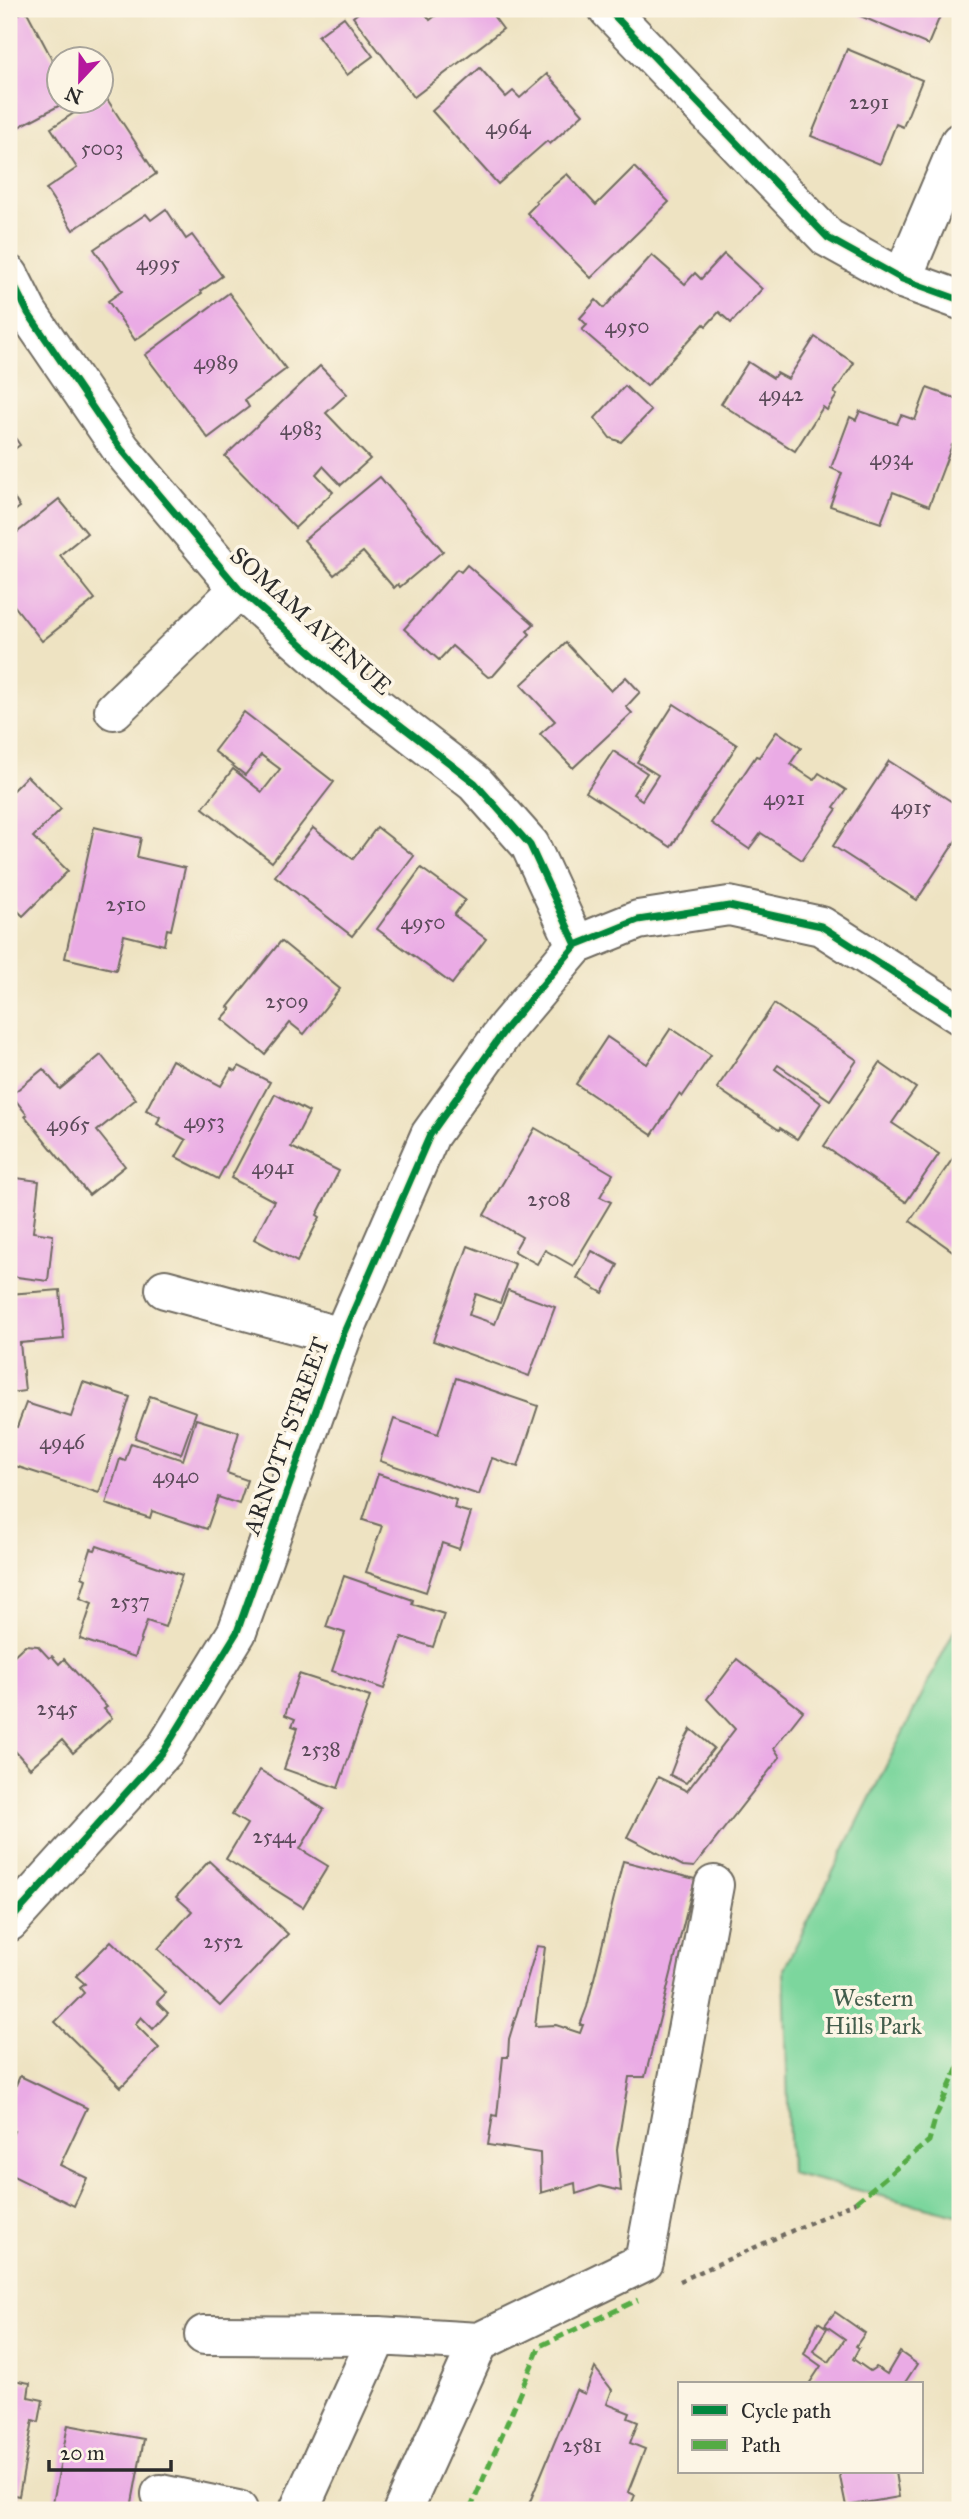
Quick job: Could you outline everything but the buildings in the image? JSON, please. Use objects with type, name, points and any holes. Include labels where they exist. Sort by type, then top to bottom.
[{"type":"street","points":[[608,9],[828,238],[902,279],[960,300]]},
{"type":"street","points":[[902,279],[960,142]]},
{"type":"street","name":"SOMAM AVENUE","points":[[9,275],[28,313],[121,449],[239,589],[341,679],[475,783],[530,845],[576,945]]},
{"type":"street","points":[[114,710],[239,589]]},
{"type":"street","points":[[576,945],[638,920],[729,906],[821,926],[960,1015]]},
{"type":"street","name":"ARNOTT STREET","points":[[9,1922],[164,1751],[237,1632],[342,1336],[430,1135],[507,1027],[576,945]]},
{"type":"street","points":[[165,1289],[342,1336]]},
{"type":"street","points":[[204,2335],[378,2336],[479,2342],[644,2262],[714,1885]]},
{"type":"street","points":[[299,2510],[378,2336]]},
{"type":"street","points":[[403,2510],[479,2342]]},
{"type":"street","points":[[161,2494],[238,2510]]},
{"type":"path","points":[[672,2284],[856,2202]]},
{"type":"green space","name":"Western Hills Park","points":[[960,1619],[960,2216],[790,2173],[784,1969]]},
{"type":"marked path","points":[[856,2202],[929,2141],[936,2116],[960,2063]]},
{"type":"marked path","points":[[470,2510],[540,2346],[638,2300]]},
{"type":"cycle path","points":[[608,9],[828,238],[902,279],[960,300]]},
{"type":"cycle path","points":[[9,275],[28,313],[121,449],[239,589],[341,679],[475,783],[530,845],[576,945]]},
{"type":"cycle path","points":[[9,1922],[164,1751],[237,1632],[342,1337],[430,1135],[507,1027],[576,945],[638,920],[729,906],[821,926],[960,1015]]}]
